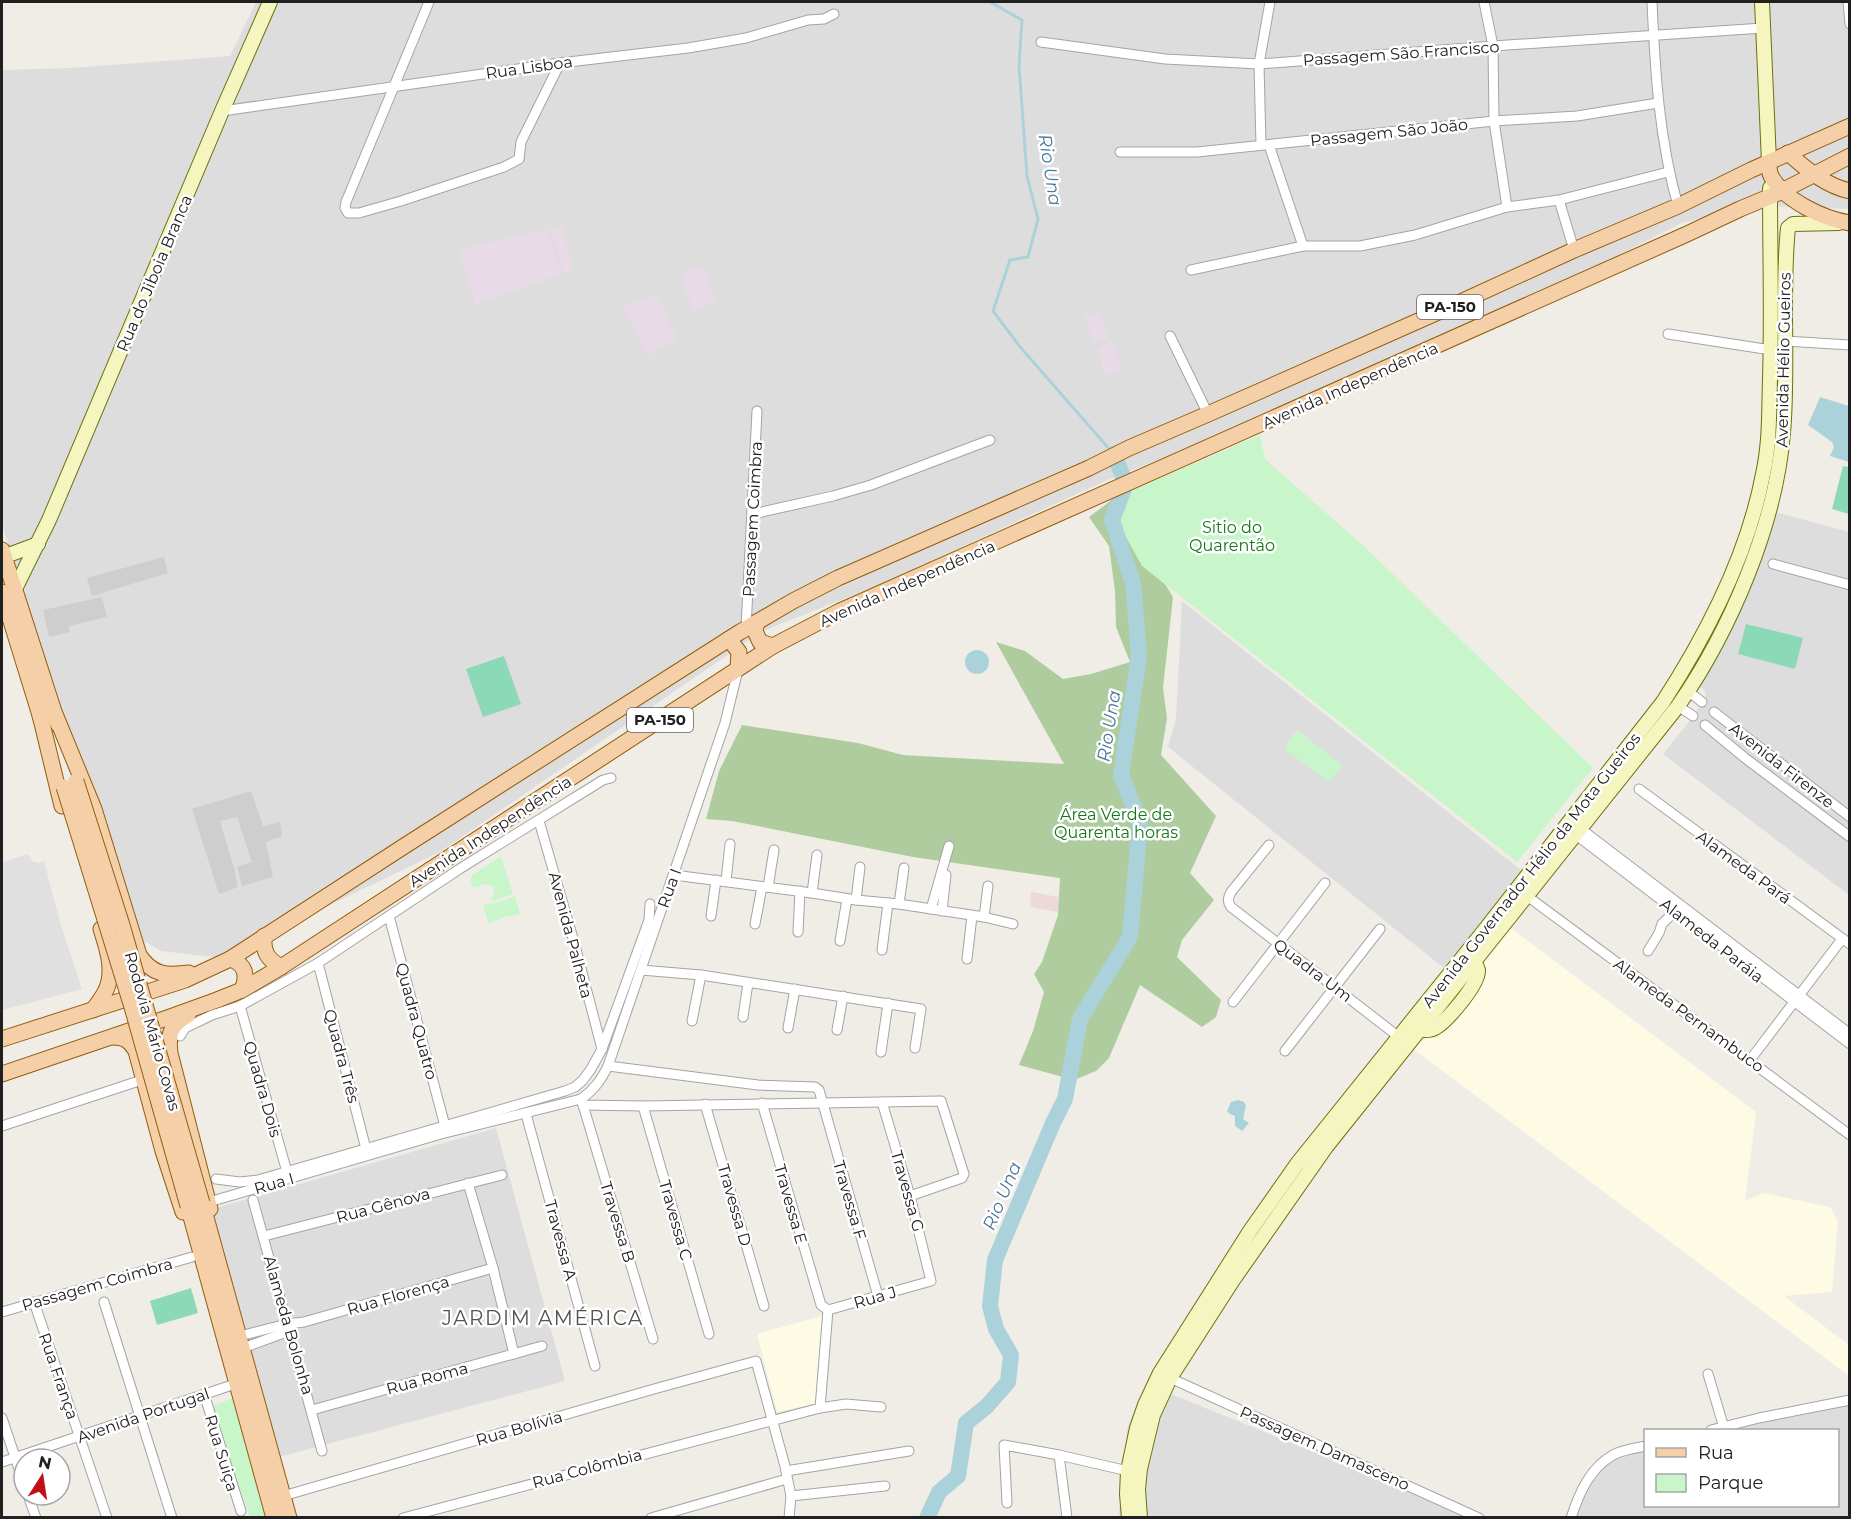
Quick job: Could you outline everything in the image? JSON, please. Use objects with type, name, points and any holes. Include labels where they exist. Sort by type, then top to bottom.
[{"type":"main road","name":"Rua do Jiboia Branca","points":[[6,592],[38,544],[270,2]]},
{"type":"main road","points":[[1762,2],[1769,168],[1776,194],[1848,223]]},
{"type":"main road","points":[[1768,124],[1788,153],[1815,175],[1850,191]]},
{"type":"main road","name":"Avenida Independência","points":[[2,1039],[157,989],[210,970],[230,959],[751,625],[838,578],[1574,250],[1769,168],[1788,153],[1850,126]]},
{"type":"main road","name":"Avenida Independência","points":[[2,1074],[242,990],[281,967],[738,668],[773,646],[840,611],[1776,194],[1850,156]]},
{"type":"main road","name":"Avenida Governador Hélio da Mota Gueiros","points":[[1129,1518],[1128,1472],[1137,1428],[1145,1405],[1160,1373],[1268,1206],[1298,1164],[1399,1037],[1469,959],[1663,702],[1687,665],[1710,621],[1745,540],[1763,474],[1769,434],[1776,194]]},
{"type":"main road","name":"Avenida Hélio Gueiros","points":[[1469,959],[1527,896],[1678,706],[1721,633],[1753,558],[1774,493],[1780,462],[1785,401],[1784,280],[1788,228],[1793,224],[1848,223]]},
{"type":"main road","points":[[2,555],[38,544]]},
{"type":"main road","name":"Rodovia Mário Covas","points":[[2,555],[10,611],[125,935],[200,1204],[215,1248],[241,1342],[244,1381],[274,1518]]},
{"type":"main road","points":[[751,625],[760,642],[773,646]]},
{"type":"main road","points":[[729,639],[739,652],[738,668]]},
{"type":"main road","points":[[48,715],[94,808],[139,955],[155,972],[168,974],[210,970]]},
{"type":"main road","points":[[48,715],[57,790],[103,934],[110,968],[106,991],[93,1010]]},
{"type":"main road","points":[[264,936],[264,952],[268,958],[281,967]]},
{"type":"main road","points":[[230,959],[236,961],[244,970],[245,982],[242,990]]},
{"type":"main road","name":"Avenida Governador Hélio da Mota Gueiros","points":[[1140,1518],[1138,1489],[1144,1448],[1153,1415],[1170,1378],[1233,1280],[1306,1174],[1420,1030],[1435,1028],[1460,1002],[1477,977],[1477,968],[1469,959]]},
{"type":"main road","points":[[200,1204],[169,1042],[171,1030],[179,1020],[217,999]]},
{"type":"main road","points":[[110,1037],[122,1037],[130,1042],[136,1051],[163,1151],[196,1255]]},
{"type":"main road","name":"Rodovia Mário Covas","points":[[200,1204],[196,1255],[244,1381],[289,1518]]},
{"type":"street","points":[[429,2],[346,202],[345,208],[348,213],[359,213],[401,201],[504,167],[519,159],[520,142],[560,63]]},
{"type":"street","points":[[1270,2],[1259,64],[1265,145],[1303,246]]},
{"type":"street","points":[[1484,2],[1493,46],[1494,121],[1507,207]]},
{"type":"street","points":[[1652,2],[1658,103],[1668,172],[1678,206]]},
{"type":"street","points":[[1848,2],[1850,24]]},
{"type":"street","name":"Rua Lisboa","points":[[222,111],[560,63],[688,48],[734,40],[808,20],[824,19],[834,14]]},
{"type":"street","name":"Passagem São Francisco","points":[[1041,42],[1165,59],[1259,64],[1763,28]]},
{"type":"street","name":"Passagem São João","points":[[1120,152],[1197,152],[1494,121],[1577,116],[1658,103]]},
{"type":"street","points":[[1191,270],[1303,246],[1360,246],[1415,235],[1507,207],[1559,200],[1668,172]]},
{"type":"street","points":[[1559,200],[1574,250]]},
{"type":"street","points":[[1668,334],[1771,350]]},
{"type":"street","points":[[1170,336],[1208,414]]},
{"type":"street","points":[[1785,341],[1850,345]]},
{"type":"street","name":"Passagem Coimbra","points":[[751,625],[757,411]]},
{"type":"street","points":[[753,514],[871,485],[990,440]]},
{"type":"street","points":[[1773,564],[1850,585]]},
{"type":"street","name":"Rua I","points":[[582,1102],[596,1086],[608,1066],[725,723],[738,668]]},
{"type":"street","points":[[1688,691],[1702,702]]},
{"type":"street","points":[[1678,706],[1693,716]]},
{"type":"street","name":"Avenida Firenze","points":[[1714,712],[1850,817]]},
{"type":"street","points":[[1705,725],[1745,759],[1846,835],[1850,824]]},
{"type":"street","points":[[1743,735],[1745,759]]},
{"type":"street","points":[[180,1036],[185,1028],[240,1006],[318,963],[461,868],[603,780],[611,778]]},
{"type":"street","name":"Alameda Pará","points":[[1640,789],[1846,941]]},
{"type":"street","name":"Avenida Palheta","points":[[539,820],[602,1049]]},
{"type":"street","points":[[1579,832],[1837,1029],[1850,1044]]},
{"type":"street","name":"Alameda Paráia","points":[[1579,832],[1675,911],[1796,999]]},
{"type":"street","points":[[726,881],[730,844]]},
{"type":"street","name":"Quadra Um","points":[[1269,845],[1231,892],[1228,903],[1399,1037]]},
{"type":"street","points":[[931,909],[949,846]]},
{"type":"street","points":[[755,924],[774,850]]},
{"type":"street","points":[[812,893],[817,855]]},
{"type":"street","points":[[840,941],[860,867]]},
{"type":"street","points":[[899,904],[904,868]]},
{"type":"street","points":[[674,875],[942,910],[1013,924]]},
{"type":"street","points":[[942,910],[946,875]]},
{"type":"street","points":[[711,915],[716,880]]},
{"type":"street","points":[[1233,1002],[1325,883]]},
{"type":"street","points":[[984,917],[988,885]]},
{"type":"street","points":[[798,932],[800,891]]},
{"type":"street","name":"Alameda Pernambuco","points":[[1527,896],[1850,1135]]},
{"type":"street","points":[[882,950],[888,903]]},
{"type":"street","points":[[216,1179],[249,1181],[286,1172],[527,1104],[575,1087],[591,1069],[602,1049],[649,920],[650,904]]},
{"type":"street","points":[[1648,951],[1662,924],[1675,911]]},
{"type":"street","name":"Quadra Quatro","points":[[389,916],[445,1126]]},
{"type":"street","points":[[967,959],[972,916]]},
{"type":"street","points":[[1285,1051],[1380,929]]},
{"type":"street","points":[[1750,1060],[1796,999],[1846,941]]},
{"type":"street","name":"Quadra Três","points":[[318,963],[366,1149]]},
{"type":"street","points":[[641,970],[701,975],[921,1009],[915,1048]]},
{"type":"street","points":[[693,1021],[701,975]]},
{"type":"street","points":[[742,1017],[748,982]]},
{"type":"street","points":[[788,1028],[795,989]]},
{"type":"street","points":[[837,1030],[843,996]]},
{"type":"street","points":[[881,1052],[888,1003]]},
{"type":"street","name":"Quadra Dois","points":[[240,1006],[286,1172]]},
{"type":"street","points":[[1837,1029],[1850,1034]]},
{"type":"street","points":[[608,1066],[758,1085],[815,1087],[819,1090],[822,1103]]},
{"type":"street","points":[[2,1126],[145,1079]]},
{"type":"street","name":"Rua I","points":[[200,1204],[441,1134],[582,1102],[643,1106],[941,1101],[963,1174],[962,1178],[910,1196]]},
{"type":"street","name":"Travessa B","points":[[582,1102],[653,1339]]},
{"type":"street","name":"Travessa G","points":[[882,1102],[910,1196],[931,1281]]},
{"type":"street","name":"Travessa E","points":[[762,1103],[825,1308]]},
{"type":"street","name":"Travessa F","points":[[822,1103],[878,1296]]},
{"type":"street","name":"Travessa D","points":[[705,1104],[764,1306]]},
{"type":"street","name":"Travessa C","points":[[643,1106],[709,1334]]},
{"type":"street","name":"Travessa A","points":[[526,1114],[595,1365]]},
{"type":"street","name":"Rua Gênova","points":[[264,1236],[502,1175]]},
{"type":"street","points":[[468,1183],[493,1268],[514,1354]]},
{"type":"street","name":"Alameda Bolonha","points":[[253,1200],[322,1450]]},
{"type":"street","name":"Passagem Coimbra","points":[[2,1312],[196,1255]]},
{"type":"street","name":"Rua Florença","points":[[241,1342],[493,1268]]},
{"type":"street","name":"Rua J","points":[[825,1308],[931,1281]]},
{"type":"street","name":"Rua França","points":[[34,1302],[106,1518]]},
{"type":"street","points":[[104,1302],[172,1518]]},
{"type":"street","points":[[820,1407],[825,1308]]},
{"type":"street","name":"Rua Roma","points":[[312,1410],[542,1346]]},
{"type":"street","name":"Rua Bolívia","points":[[283,1496],[756,1361],[772,1419]]},
{"type":"street","points":[[1708,1374],[1724,1428]]},
{"type":"street","name":"Passagem Damasceno","points":[[1170,1378],[1479,1518]]},
{"type":"street","name":"Avenida Portugal","points":[[45,1447],[244,1381]]},
{"type":"street","name":"Rua Suiça","points":[[204,1394],[241,1511]]},
{"type":"street","points":[[1720,1429],[1760,1418],[1850,1400]]},
{"type":"street","name":"Rua Colômbia","points":[[403,1518],[820,1407],[846,1404],[881,1407]]},
{"type":"street","points":[[2,1418],[12,1450]]},
{"type":"street","points":[[772,1419],[791,1496],[789,1518]]},
{"type":"street","points":[[1007,1503],[1004,1445],[1059,1455],[1128,1472]]},
{"type":"street","points":[[1571,1518],[1584,1484],[1595,1469],[1614,1455],[1644,1447]]},
{"type":"street","points":[[651,1518],[787,1475],[909,1451]]},
{"type":"street","points":[[1059,1455],[1067,1518]]},
{"type":"street","points":[[791,1496],[885,1486]]},
{"type":"shaded area","points":[[256,2],[1849,2],[1849,209],[1767,206],[1684,222],[1406,362],[1105,481],[876,586],[761,632],[440,852],[265,936],[230,959],[161,951],[142,940],[27,611],[2,523],[2,70],[71,68],[230,56]]},
{"type":"shaded area","points":[[562,227],[574,270],[563,273],[550,230]]},
{"type":"shaded area","points":[[547,229],[561,274],[475,305],[458,250]]},
{"type":"shaded area","points":[[703,266],[716,300],[694,313],[680,275]]},
{"type":"shaded area","points":[[657,294],[677,340],[647,356],[622,307]]},
{"type":"shaded area","points":[[1098,313],[1109,336],[1094,344],[1084,316]]},
{"type":"shaded area","points":[[1112,341],[1123,370],[1106,376],[1097,348]]},
{"type":"shaded area","points":[[1772,511],[1849,532],[1849,895],[1663,754],[1705,698],[1705,691],[1695,682]]},
{"type":"shaded area","points":[[164,557],[168,573],[92,596],[87,578]]},
{"type":"shaded area","points":[[102,597],[107,617],[69,626],[70,632],[49,637],[43,610]]},
{"type":"shaded area","points":[[1182,601],[1521,870],[1445,969],[1168,747],[1176,719]]},
{"type":"shaded area","points":[[251,791],[263,826],[280,822],[282,836],[266,842],[273,877],[242,886],[237,867],[252,862],[237,817],[220,821],[238,887],[219,894],[192,809]]},
{"type":"shaded area","points":[[28,854],[32,861],[38,863],[44,861],[60,922],[82,989],[2,1010],[2,862]]},
{"type":"shaded area","points":[[1031,892],[1059,897],[1058,912],[1030,907]]},
{"type":"shaded area","points":[[1508,926],[1756,1112],[1745,1201],[1764,1193],[1830,1207],[1838,1221],[1832,1292],[1784,1296],[1849,1345],[1849,1376],[1412,1048]]},
{"type":"shaded area","points":[[496,1128],[565,1381],[275,1458],[212,1209]]},
{"type":"shaded area","points":[[826,1315],[818,1403],[777,1412],[757,1334]]},
{"type":"shaded area","points":[[1146,1384],[1474,1517],[1120,1518],[1127,1429]]},
{"type":"shaded area","points":[[1849,1402],[1849,1517],[1574,1518],[1590,1483],[1611,1462],[1644,1447],[1644,1507],[1839,1507],[1839,1429],[1726,1429]]},
{"type":"green space","name":"Sitio do Quarentão","points":[[1260,435],[1265,459],[1366,548],[1593,768],[1517,862],[1142,566],[1118,523],[1131,491]]},
{"type":"green space","points":[[1843,466],[1849,467],[1849,514],[1832,509]]},
{"type":"green space","name":"Área Verde de Quarenta horas","points":[[1113,499],[1173,597],[1163,688],[1167,718],[1161,755],[1216,816],[1190,873],[1214,900],[1182,940],[1177,957],[1221,1000],[1216,1017],[1202,1027],[1140,985],[1109,1058],[1096,1071],[1074,1080],[1019,1065],[1033,1031],[1044,992],[1034,974],[1042,962],[1058,915],[1060,878],[913,857],[732,821],[706,819],[719,771],[742,725],[858,743],[903,755],[1064,764],[996,642],[1025,651],[1063,679],[1091,674],[1130,662],[1116,627],[1115,591],[1109,546],[1089,517]]},
{"type":"green space","points":[[1746,624],[1803,638],[1795,669],[1738,654]]},
{"type":"green space","points":[[504,656],[521,704],[483,717],[466,669]]},
{"type":"green space","points":[[1297,730],[1342,765],[1329,782],[1284,749]]},
{"type":"green space","points":[[501,856],[513,894],[493,901],[491,898],[494,894],[494,887],[484,884],[474,888],[471,879],[472,875]]},
{"type":"green space","points":[[515,896],[520,914],[504,917],[489,924],[483,905],[497,903]]},
{"type":"green space","points":[[191,1288],[198,1313],[157,1325],[150,1301]]},
{"type":"green space","points":[[235,1397],[265,1516],[250,1517],[211,1407]]},
{"type":"water","points":[[1820,397],[1849,406],[1849,462],[1830,456],[1834,447],[1832,442],[1808,425]]},
{"type":"water","points":[[977,650],[986,653],[989,662],[986,671],[977,674],[968,671],[965,662],[968,653]]},
{"type":"water","points":[[1238,1100],[1244,1102],[1246,1106],[1243,1119],[1249,1123],[1242,1131],[1235,1126],[1235,1116],[1227,1111],[1231,1102]]},
{"type":"waterway","name":"Rio Una","points":[[990,2],[1022,20],[1019,65],[1027,176],[1038,219],[1028,257],[1010,260],[993,311],[1021,348],[1111,451]]},
{"type":"waterway","name":"Rio Una","points":[[927,1518],[939,1492],[958,1476],[966,1423],[987,1406],[1008,1382],[1011,1355],[996,1329],[990,1306],[995,1260],[1065,1099],[1080,1019],[1130,937],[1140,823],[1121,775],[1139,656],[1133,583],[1112,520],[1126,484],[1114,454]]},
{"type":"district","name":"JARDIM AMÉRICA","points":[[543,1318]]}]
